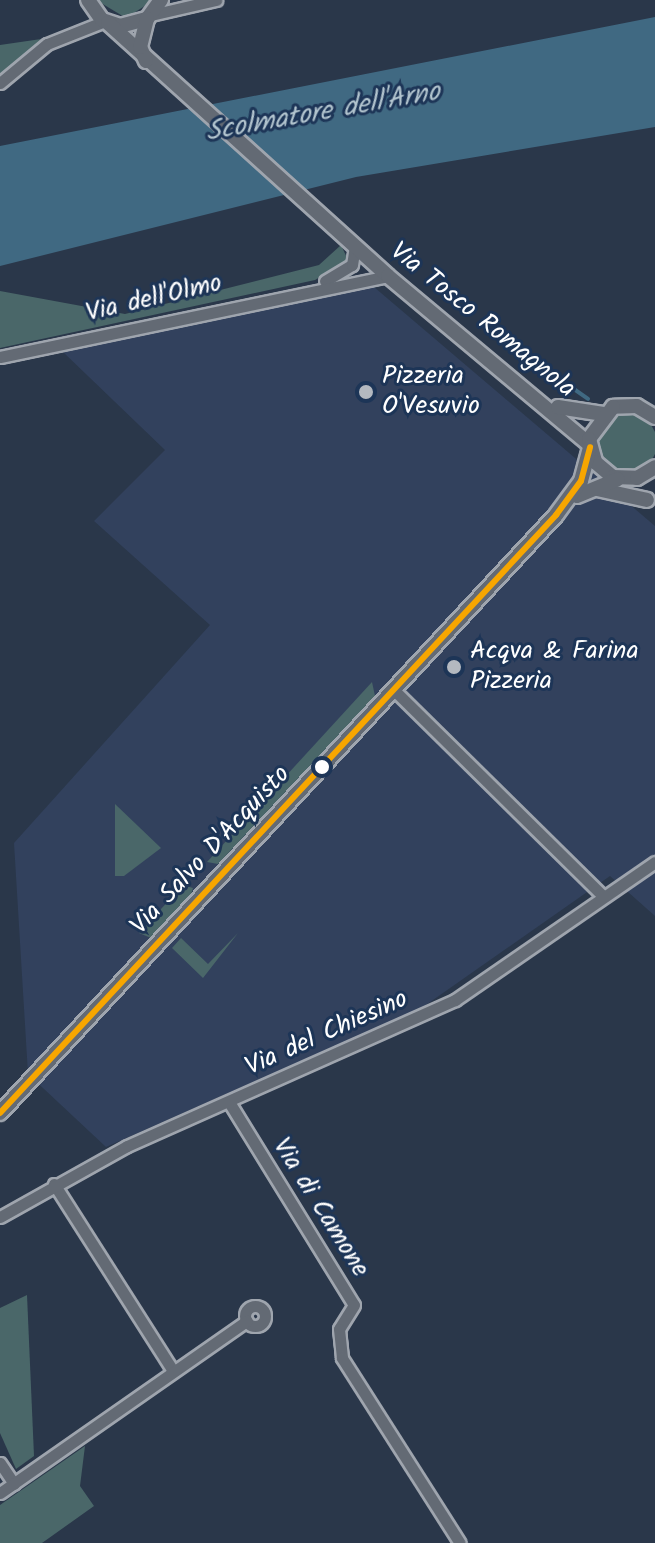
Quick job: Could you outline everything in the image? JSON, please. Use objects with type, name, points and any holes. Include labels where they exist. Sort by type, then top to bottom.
[{"type":"main road","name":"Via Tosco Romagnola","points":[[88,0],[146,62],[343,234],[545,399],[572,412],[603,414],[629,405],[655,417]]},
{"type":"main road","points":[[136,49],[149,17],[161,0]]},
{"type":"main road","points":[[106,22],[149,17]]},
{"type":"main road","name":"Via Tosco Romagnola","points":[[343,234],[534,400],[573,425],[590,446],[600,468],[619,479]]},
{"type":"main road","points":[[534,400],[571,434],[586,465]]},
{"type":"main road","points":[[556,515],[586,465],[603,414]]},
{"type":"main road","points":[[556,515],[577,495],[655,467]]},
{"type":"main road","points":[[619,479],[651,503]]},
{"type":"main road","points":[[577,495],[610,489],[651,503]]},
{"type":"main road","name":"Via Salvo D'Acquisto","points":[[0,1113],[556,515]]},
{"type":"street","points":[[149,17],[216,0]]},
{"type":"street","points":[[0,83],[47,44],[106,22]]},
{"type":"street","name":"Via dell'Olmo","points":[[318,285],[352,265],[355,247]]},
{"type":"street","name":"Via dell'Olmo","points":[[0,357],[318,285],[388,276]]},
{"type":"street","points":[[394,690],[601,894]]},
{"type":"street","name":"Via del Chiesino","points":[[0,1217],[54,1184],[455,1000],[601,894],[655,862]]},
{"type":"street","name":"Via di Camone","points":[[229,1102],[354,1305],[339,1329],[342,1358],[460,1543]]},
{"type":"street","points":[[54,1184],[173,1371]]},
{"type":"street","points":[[0,1493],[247,1321]]},
{"type":"street","points":[[0,1463],[14,1484]]},
{"type":"shaded area","points":[[374,287],[655,526],[655,916],[610,876],[423,1007],[106,1147],[28,1074],[14,843],[210,625],[94,521],[165,450],[63,352]]},
{"type":"green space","points":[[96,0],[154,0],[126,18]]},
{"type":"green space","points":[[48,38],[0,76],[0,45]]},
{"type":"green space","points":[[341,245],[348,260],[315,280],[0,348],[0,291],[125,314],[319,265]]},
{"type":"green space","points":[[627,413],[639,415],[648,422],[655,431],[655,455],[648,464],[639,471],[627,473],[615,471],[606,464],[599,455],[597,443],[599,431],[606,422],[615,415]]},
{"type":"green space","points":[[372,682],[375,696],[218,864],[207,862]]},
{"type":"green space","points":[[115,804],[161,848],[124,876],[115,876]]},
{"type":"green space","points":[[183,885],[193,888],[191,895],[151,938],[139,933]]},
{"type":"green space","points":[[238,933],[203,978],[172,948],[181,938],[208,964]]},
{"type":"green space","points":[[27,1295],[34,1456],[16,1469],[0,1433],[0,1308]]},
{"type":"green space","points":[[85,1446],[80,1486],[94,1506],[42,1543],[0,1543],[0,1505]]},
{"type":"water","name":"Scolmatore dell'Arno","points":[[655,17],[655,127],[356,177],[0,266],[0,146]]},
{"type":"waterway","points":[[561,380],[588,399]]},
{"type":"transit line","points":[[0,1113],[556,515],[581,481],[590,447]]},
{"type":"place","name":"Pizzeria O'Vesuvio","points":[[366,392]]},
{"type":"place","name":"Acqva & Farina Pizzeria","points":[[454,667]]}]
